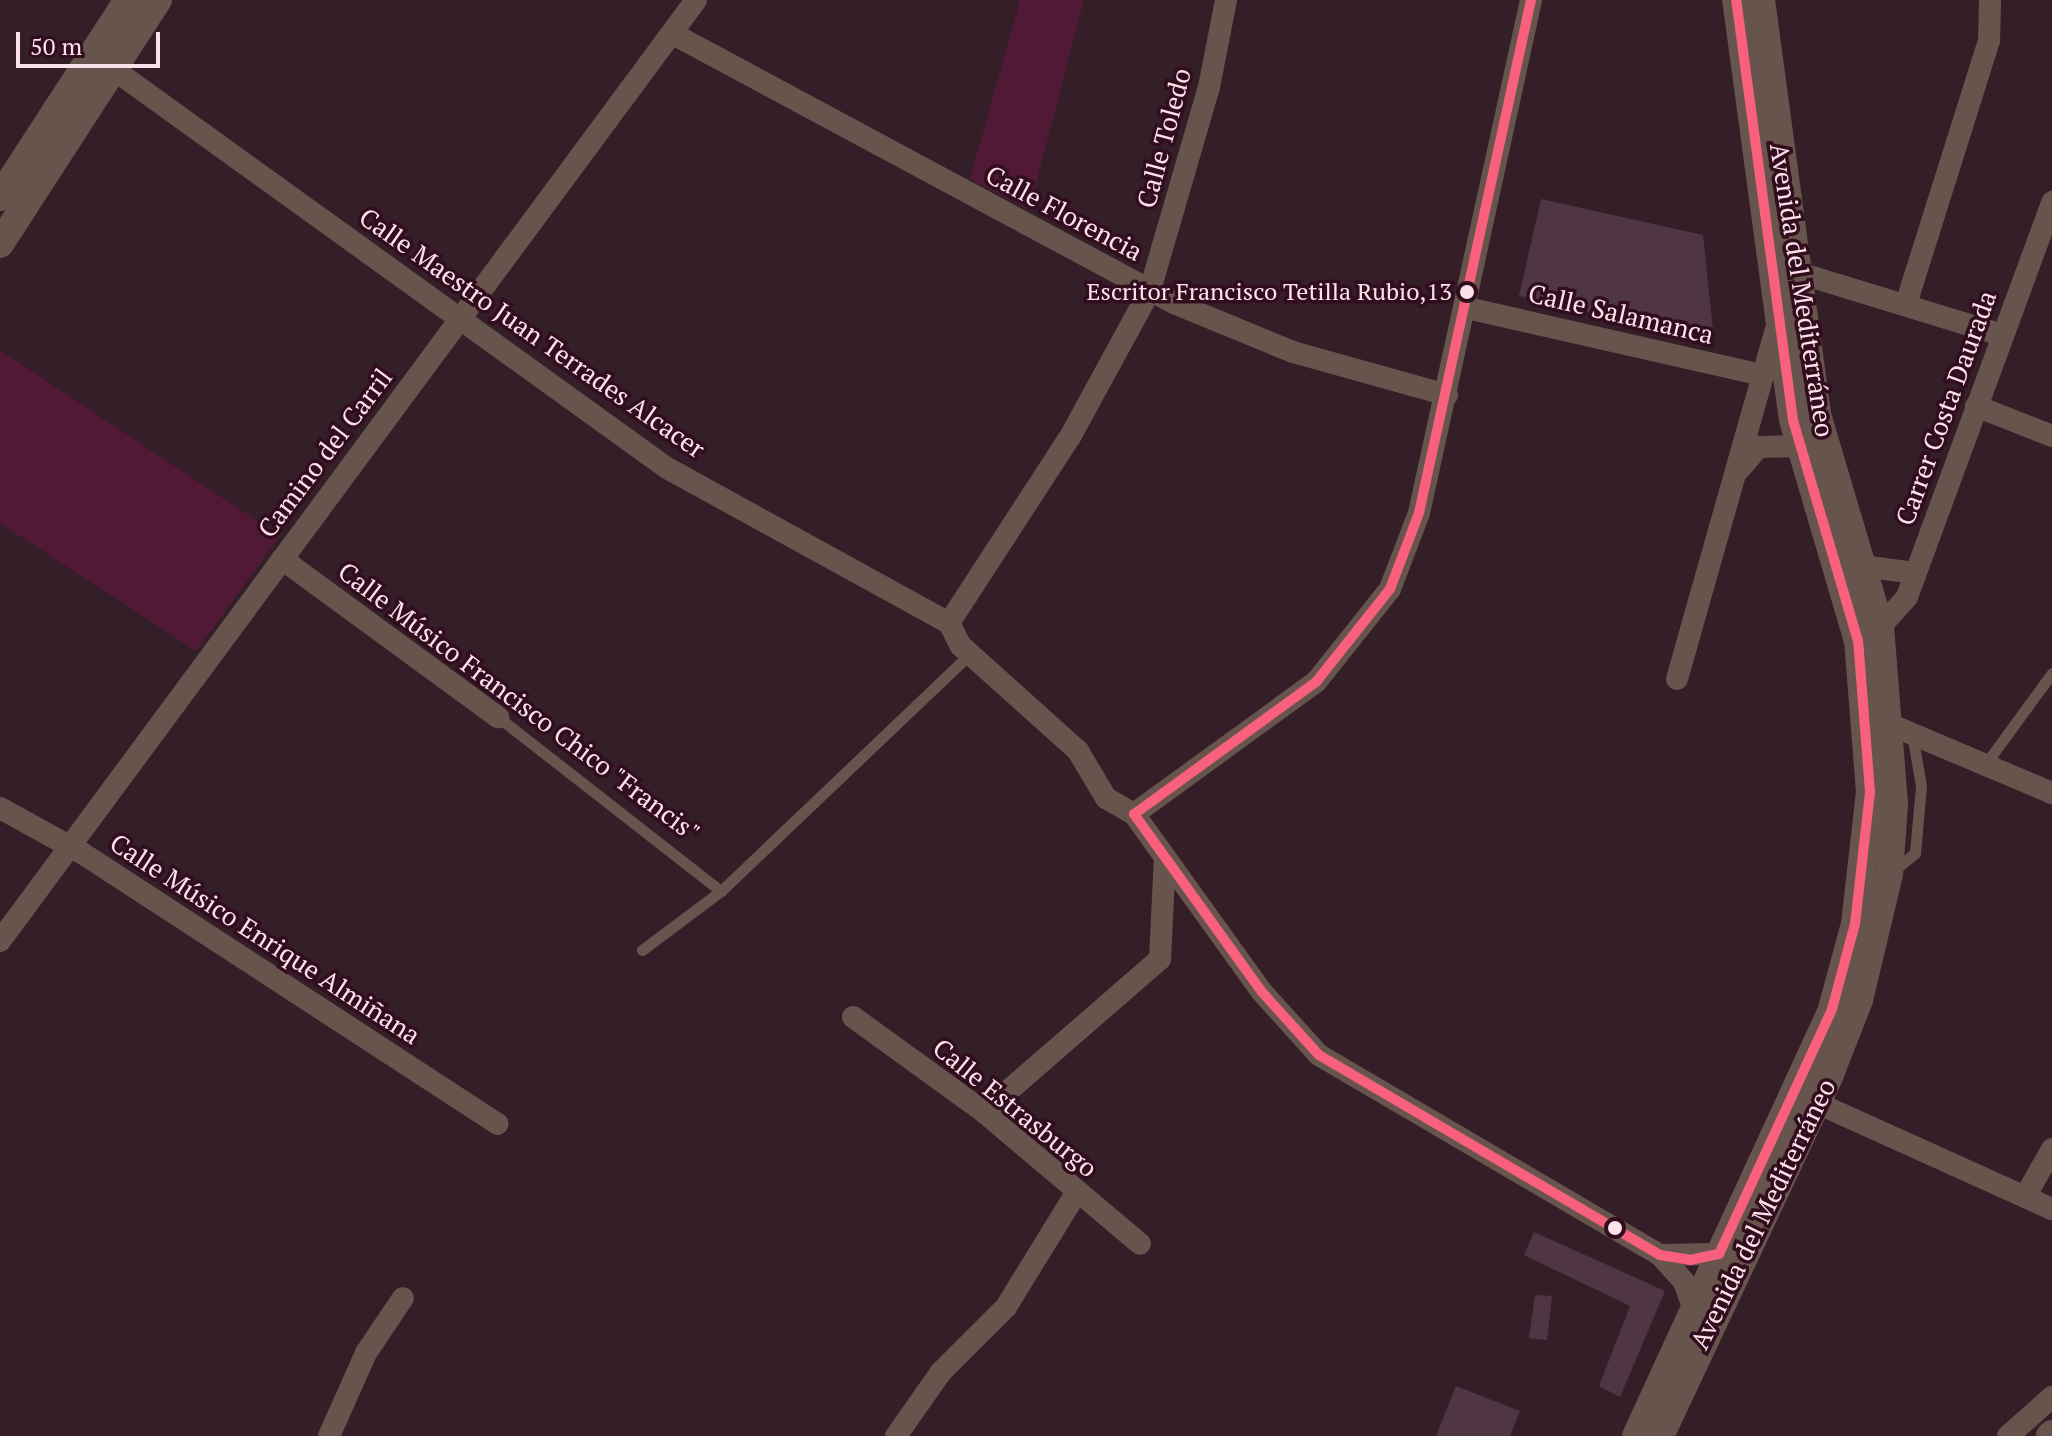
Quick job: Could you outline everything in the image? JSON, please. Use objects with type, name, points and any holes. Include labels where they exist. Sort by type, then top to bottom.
[{"type":"street","points":[[0,244],[103,62],[128,0]]},
{"type":"street","points":[[0,197],[103,62],[158,0]]},
{"type":"street","name":"Camino del Carril","points":[[0,941],[460,318],[675,35],[696,0]]},
{"type":"street","name":"Calle Toledo","points":[[949,623],[1070,437],[1150,290],[1209,87],[1226,0]]},
{"type":"street","points":[[1134,814],[1316,682],[1390,589],[1419,513],[1467,308],[1531,0]]},
{"type":"street","name":"Avenida del Mediterráneo","points":[[1646,1431],[1693,1307],[1832,1009],[1855,924],[1870,792],[1858,641],[1800,446],[1777,326],[1736,0]]},
{"type":"street","name":"Avenida del Mediterráneo","points":[[1646,1431],[1817,1103],[1859,1000],[1889,874],[1902,729],[1880,627],[1817,414],[1761,0]]},
{"type":"street","points":[[1906,304],[1989,41],[1990,0]]},
{"type":"street","name":"Calle Florencia","points":[[675,35],[1150,290],[1293,352],[1447,395]]},
{"type":"street","name":"Calle Maestro Juan Terrades Alcacer","points":[[103,62],[667,468],[949,623],[970,654],[1078,751],[1106,798],[1134,814],[1262,992],[1319,1055],[1660,1255],[1684,1282],[1693,1307]]},
{"type":"street","name":"Carrer Costa Daurada","points":[[1880,627],[1907,597],[2052,202]]},
{"type":"street","points":[[1796,272],[2002,335]]},
{"type":"street","name":"Calle Salamanca","points":[[1467,308],[1763,375]]},
{"type":"street","points":[[1677,679],[1730,478],[1777,326]]},
{"type":"street","points":[[1976,406],[2052,436]]},
{"type":"street","points":[[1730,478],[1759,447],[1800,446]]},
{"type":"street","name":"Calle Músico Francisco Chico \"Francis\"","points":[[282,559],[498,717]]},
{"type":"street","points":[[1862,566],[1915,573]]},
{"type":"street","points":[[1902,729],[1987,762],[2052,793]]},
{"type":"street","name":"Calle Músico Enrique Almiñana","points":[[0,808],[497,1124]]},
{"type":"street","points":[[984,1112],[1160,959],[1165,857]]},
{"type":"street","name":"Calle Estrasburgo","points":[[853,1017],[984,1112],[1076,1193],[1140,1244]]},
{"type":"street","points":[[1817,1103],[2052,1209]]},
{"type":"street","points":[[2025,1197],[2052,1149]]},
{"type":"street","points":[[896,1436],[941,1372],[1006,1307],[1076,1193]]},
{"type":"street","points":[[1660,1255],[1719,1254]]},
{"type":"street","points":[[329,1436],[366,1353],[403,1298]]},
{"type":"street","points":[[2008,1436],[2052,1397]]},
{"type":"lane","points":[[642,950],[721,891],[970,654]]},
{"type":"lane","points":[[1987,762],[2052,673]]},
{"type":"lane","name":"Calle Músico Francisco Chico \"Francis\"","points":[[498,717],[721,891]]},
{"type":"lane","points":[[1619,1436],[1646,1431]]},
{"type":"shaded area","points":[[1020,0],[1084,0],[1029,210],[970,179]]},
{"type":"shaded area","points":[[0,350],[280,536],[196,651],[0,523]]},
{"type":"building","points":[[1541,199],[1703,235],[1714,340],[1519,296]]},
{"type":"building","points":[[1534,1232],[1665,1291],[1620,1397],[1599,1386],[1630,1306],[1524,1255]]},
{"type":"building","points":[[1535,1295],[1552,1296],[1547,1340],[1529,1338]]},
{"type":"building","points":[[1456,1386],[1520,1411],[1510,1436],[1436,1436]]},
{"type":"transit line","points":[[1531,0],[1419,513],[1390,589],[1316,682],[1134,814],[1262,992],[1319,1055],[1660,1255],[1690,1260],[1719,1254],[1832,1009],[1855,924],[1870,792],[1858,641],[1793,420],[1736,0]]},
{"type":"place","name":"Escritor Francisco Tetilla Rubio,13","points":[[1467,292]]}]
